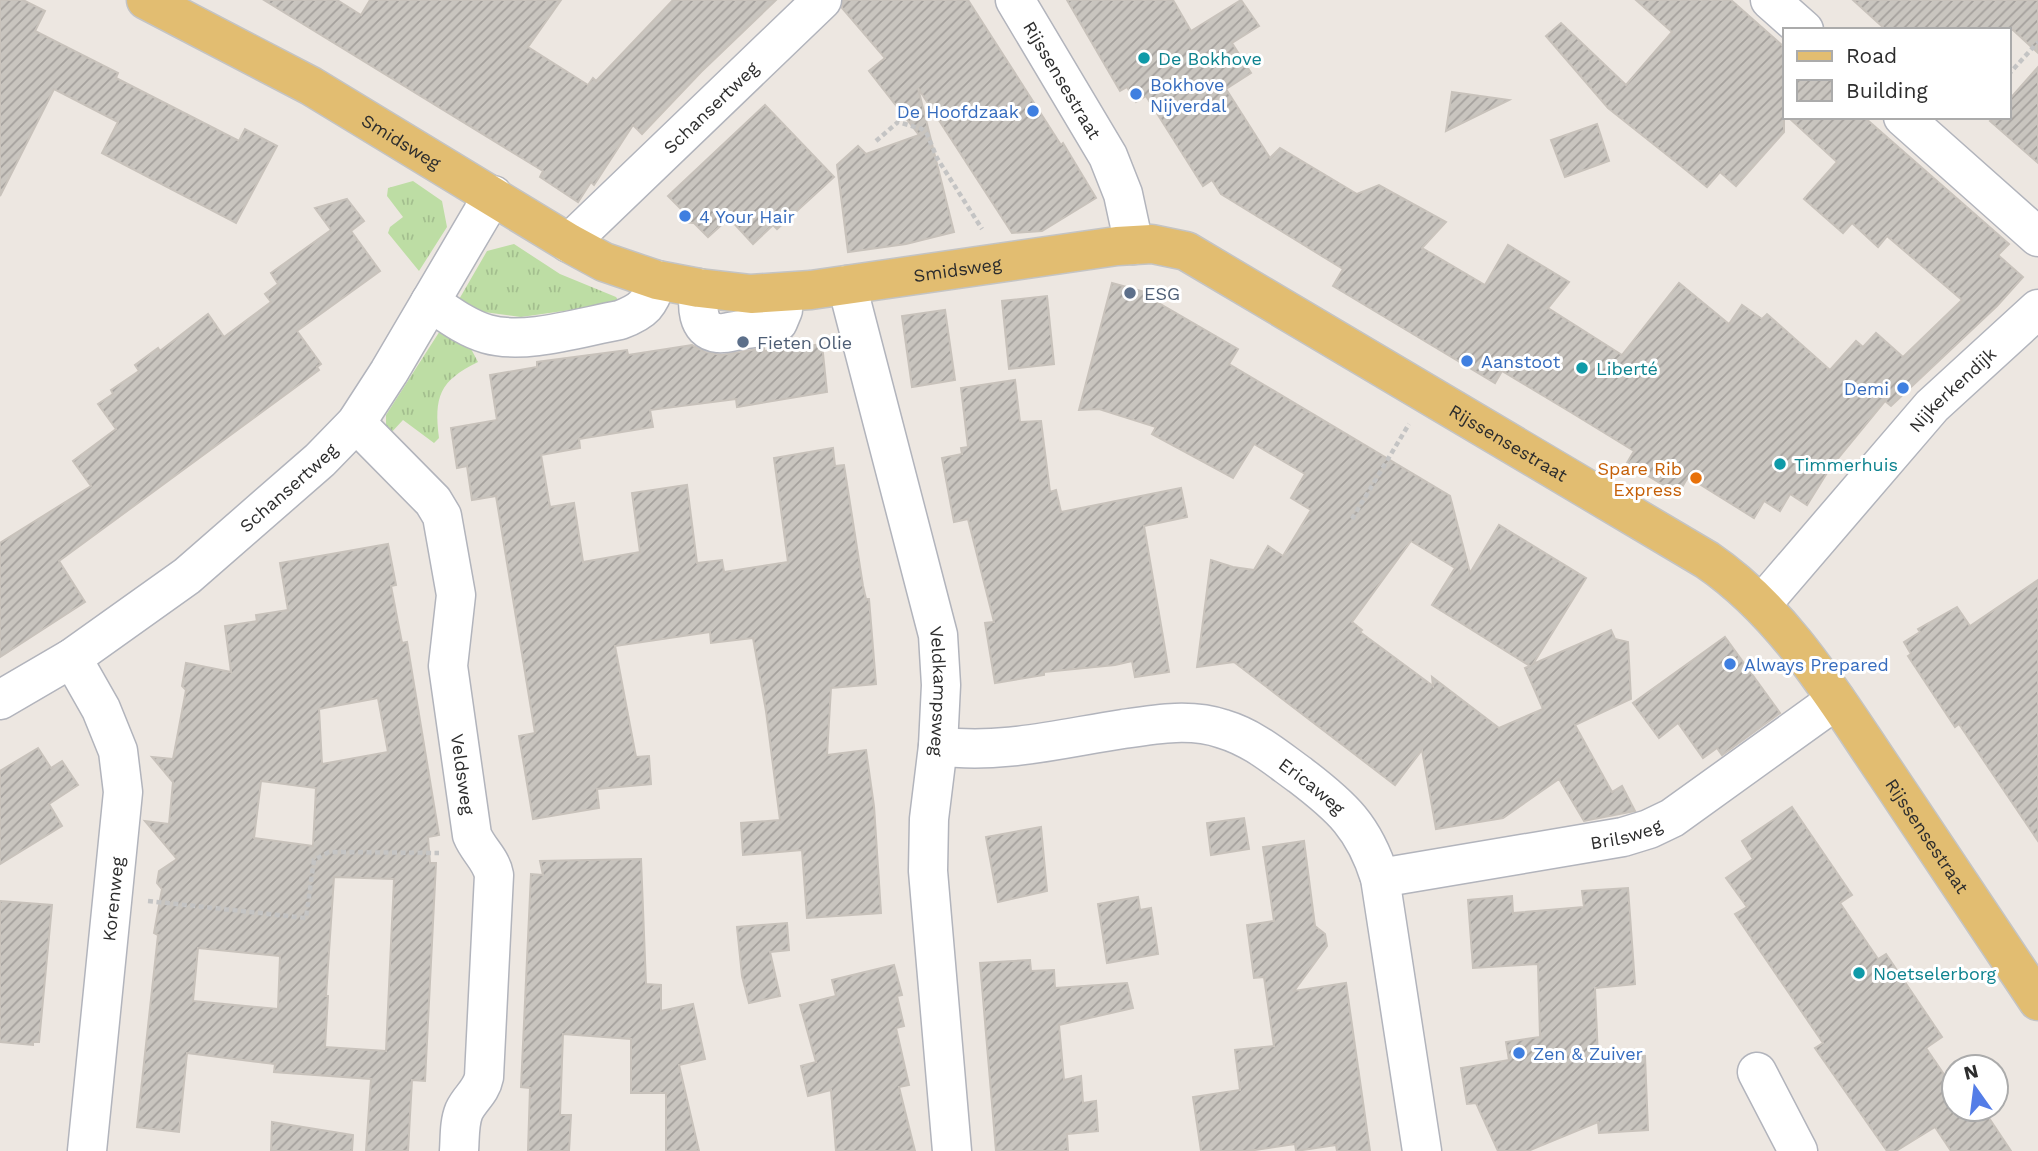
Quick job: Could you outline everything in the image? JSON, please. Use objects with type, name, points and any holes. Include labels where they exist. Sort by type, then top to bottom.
[{"type":"main road","name":"Smidsweg","points":[[146,0],[311,86],[569,243],[604,261],[657,280],[699,288],[783,293],[1133,244]]},
{"type":"main road","name":"Rijssensestraat","points":[[1133,244],[1152,244],[1186,251],[1707,560],[1762,604],[1789,634],[1836,700],[2038,1001]]},
{"type":"street","name":"Schansertweg","points":[[569,243],[822,0]]},
{"type":"street","name":"Rijssensestraat","points":[[1015,0],[1108,156],[1123,194],[1133,244]]},
{"type":"street","points":[[1770,0],[1802,28]]},
{"type":"street","points":[[1905,119],[2038,237]]},
{"type":"street","name":"Schansertweg","points":[[0,700],[72,659],[187,576],[320,460],[356,423],[493,195]]},
{"type":"street","points":[[430,302],[470,328],[507,337],[526,336],[620,320],[646,306],[657,280]]},
{"type":"street","name":"Veldkampsweg","points":[[847,285],[935,619],[940,671],[938,746],[929,818],[928,871],[952,1151]]},
{"type":"street","name":"Nijkerkendijk","points":[[1762,604],[1931,406],[2038,309]]},
{"type":"street","name":"Veldsweg","points":[[356,423],[433,501],[442,516],[456,595],[448,666],[472,835],[491,863],[494,875],[484,1077],[478,1093],[465,1108],[461,1118],[459,1151]]},
{"type":"street","name":"Korenweg","points":[[72,659],[101,709],[118,751],[124,792],[87,1151]]},
{"type":"street","name":"Brilsweg","points":[[1380,878],[1623,837],[1650,829],[1672,818],[1713,790],[1836,700]]},
{"type":"street","name":"Ericaweg","points":[[938,746],[993,748],[1177,722],[1202,724],[1222,728],[1256,742],[1336,804],[1368,844],[1380,878],[1422,1151]]},
{"type":"street","points":[[1757,1072],[1798,1151]]},
{"type":"path","points":[[2010,73],[2038,42]]},
{"type":"path","points":[[876,141],[898,122],[922,129],[942,166],[1004,263]]},
{"type":"path","points":[[1352,519],[1427,393]]},
{"type":"path","points":[[113,897],[306,918],[314,860],[329,852],[482,853]]},
{"type":"green space","points":[[413,181],[442,201],[447,227],[419,271],[388,233],[390,227],[403,217],[387,196],[388,188]]},
{"type":"green space","points":[[514,244],[560,274],[616,297],[620,303],[521,317],[454,308],[487,251]]},
{"type":"green space","points":[[445,323],[462,332],[478,362],[455,376],[442,392],[438,411],[439,438],[434,443],[403,420],[389,435],[386,431],[386,415]]},
{"type":"building","points":[[0,0],[23,0],[45,11],[35,31],[118,73],[116,78],[239,141],[245,129],[277,146],[236,223],[102,153],[118,122],[54,89],[0,196]]},
{"type":"building","points":[[264,0],[337,0],[361,15],[370,0],[561,0],[528,47],[588,85],[593,78],[596,81],[673,0],[776,0],[701,72],[642,134],[633,125],[594,185],[591,182],[578,202],[540,177],[543,171]]},
{"type":"building","points":[[843,0],[968,0],[1061,145],[1063,143],[1096,198],[1042,231],[1012,233],[918,88],[954,232],[906,244],[848,252],[837,165],[858,146],[866,154],[919,135],[869,71],[885,58],[842,8]]},
{"type":"building","points":[[1067,0],[1173,0],[1191,31],[1241,0],[1259,26],[1232,43],[1251,73],[1226,89],[1270,158],[1280,148],[1357,194],[1379,185],[1446,222],[1422,248],[1485,285],[1508,245],[1569,282],[1548,308],[1622,355],[1679,283],[1729,324],[1742,305],[1762,319],[1767,314],[1830,370],[1856,341],[1863,347],[1876,333],[1903,357],[1962,300],[1887,236],[1878,247],[1852,223],[1843,233],[1804,199],[1837,162],[1790,119],[1866,119],[2009,244],[1998,255],[2023,277],[1997,306],[1891,406],[1885,401],[1830,468],[1807,505],[1790,494],[1780,511],[1764,501],[1754,518],[1688,477],[1678,494],[1627,463],[1634,451],[1572,413],[1502,371],[1495,383],[1333,286],[1343,269],[1221,194],[1212,180],[1203,186],[1146,96],[1136,102],[1127,87],[1120,91]]},
{"type":"building","points":[[1636,0],[1731,0],[1783,46],[1784,132],[1736,186],[1720,172],[1707,187],[1608,108],[1546,36],[1561,23],[1626,85],[1672,32]]},
{"type":"building","points":[[1853,0],[2038,0],[2038,53],[2010,28],[1884,28]]},
{"type":"building","points":[[2038,67],[2038,163],[1990,121],[2010,119],[2010,99]]},
{"type":"building","points":[[1452,92],[1509,100],[1446,131]]},
{"type":"building","points":[[765,105],[834,177],[777,229],[773,225],[753,244],[729,218],[708,237],[694,223],[681,222],[682,210],[668,196]]},
{"type":"building","points":[[1597,124],[1609,161],[1565,177],[1551,140]]},
{"type":"building","points":[[347,199],[364,221],[351,231],[380,271],[297,331],[321,364],[317,367],[319,370],[59,561],[85,602],[0,657],[0,543],[91,486],[73,461],[116,429],[98,404],[113,394],[111,390],[139,371],[135,365],[158,348],[160,351],[208,314],[224,337],[271,302],[265,294],[278,284],[271,273],[331,230],[315,208]]},
{"type":"building","points":[[1112,283],[1159,296],[1157,302],[1238,349],[1229,364],[1450,496],[1470,573],[1499,525],[1586,578],[1533,664],[1611,630],[1615,639],[1628,642],[1631,699],[1575,725],[1612,792],[1622,786],[1635,811],[1584,821],[1559,779],[1503,818],[1436,829],[1422,750],[1395,785],[1234,662],[1197,667],[1211,560],[1254,570],[1268,546],[1283,556],[1311,510],[1291,498],[1305,474],[1254,444],[1233,478],[1152,434],[1156,427],[1099,409],[1079,410]],"holes":[[[1411,541],[1455,568],[1432,605],[1530,666],[1525,668],[1543,709],[1499,728],[1432,677],[1433,686],[1360,632],[1362,630],[1352,622]]]},
{"type":"building","points":[[1047,296],[1054,364],[1009,369],[1002,301]]},
{"type":"building","points":[[945,310],[955,380],[912,387],[902,316]]},
{"type":"building","points":[[822,344],[827,392],[737,407],[736,399],[650,410],[653,427],[579,439],[580,448],[541,455],[550,507],[574,503],[583,562],[640,552],[632,493],[687,485],[697,563],[722,560],[724,572],[788,562],[774,458],[833,448],[835,466],[844,465],[863,586],[866,599],[869,599],[876,684],[831,688],[827,755],[866,750],[874,806],[881,913],[807,918],[802,850],[743,855],[741,823],[780,820],[766,711],[753,638],[711,643],[710,632],[615,646],[636,757],[649,756],[651,784],[597,789],[599,808],[533,819],[519,736],[535,733],[496,496],[472,500],[467,466],[457,468],[451,428],[497,420],[490,375],[537,367],[537,362],[627,350],[628,355],[692,345],[705,352],[722,355],[764,348],[764,351]]},
{"type":"building","points":[[1015,380],[1020,422],[1041,421],[1050,492],[1056,490],[1061,512],[1181,488],[1187,517],[1144,526],[1169,672],[1135,677],[1132,661],[1044,672],[1044,675],[995,683],[985,623],[994,622],[968,519],[954,522],[942,458],[962,454],[961,448],[968,447],[961,388]]},
{"type":"building","points":[[388,544],[396,585],[391,586],[402,643],[407,642],[439,835],[428,837],[430,863],[436,863],[425,1081],[412,1080],[408,1151],[366,1151],[371,1079],[274,1072],[275,1064],[187,1053],[179,1132],[137,1127],[158,935],[154,933],[162,889],[157,883],[159,871],[177,859],[145,821],[169,824],[173,782],[152,757],[173,759],[186,690],[182,686],[186,663],[231,672],[225,626],[257,621],[256,615],[288,610],[280,563]],"holes":[[[378,698],[388,752],[322,764],[319,709]],[[261,781],[316,788],[313,846],[254,838]],[[334,877],[394,879],[386,1051],[325,1047]],[[198,948],[280,956],[278,1009],[193,1001]]]},
{"type":"building","points":[[2038,580],[2038,841],[1959,724],[1955,727],[1908,656],[1911,654],[1904,642],[1920,632],[1918,629],[1957,607],[1970,626]]},
{"type":"building","points":[[1725,637],[1780,713],[1722,755],[1717,748],[1703,758],[1678,723],[1659,738],[1633,703]]},
{"type":"building","points":[[38,748],[51,768],[62,761],[78,785],[49,804],[62,826],[0,864],[0,771]]},
{"type":"building","points":[[1792,807],[1852,895],[1840,903],[1878,959],[1886,954],[1942,1037],[1926,1048],[1940,1068],[1940,1123],[1992,1123],[2011,1151],[1951,1151],[1935,1127],[1896,1151],[1887,1151],[1815,1048],[1823,1043],[1735,914],[1747,907],[1726,878],[1753,859],[1742,841]]},
{"type":"building","points":[[1244,818],[1249,849],[1211,855],[1207,823]]},
{"type":"building","points":[[1041,827],[1047,891],[998,902],[986,837]]},
{"type":"building","points":[[1304,841],[1315,926],[1325,934],[1327,946],[1294,991],[1346,983],[1370,1151],[1337,1151],[1336,1145],[1296,1151],[1295,1144],[1248,1151],[1201,1151],[1193,1097],[1240,1090],[1235,1050],[1274,1046],[1264,977],[1254,978],[1247,925],[1274,921],[1263,847]]},
{"type":"building","points":[[641,859],[646,984],[661,985],[661,1011],[693,1004],[705,1059],[679,1065],[699,1151],[666,1151],[666,1093],[631,1093],[631,1039],[563,1034],[560,1115],[571,1115],[569,1151],[528,1151],[530,1088],[521,1087],[531,874],[543,875],[540,861]]},
{"type":"building","points":[[1628,888],[1635,984],[1595,988],[1598,1058],[1645,1056],[1648,1130],[1599,1133],[1598,1122],[1528,1151],[1498,1151],[1476,1103],[1467,1104],[1461,1068],[1509,1060],[1506,1042],[1540,1037],[1538,964],[1473,968],[1468,900],[1512,896],[1513,913],[1584,907],[1582,891]]},
{"type":"building","points":[[1138,897],[1140,910],[1151,908],[1158,954],[1107,963],[1098,904]]},
{"type":"building","points":[[0,901],[52,905],[39,1042],[33,1042],[33,1045],[0,1042]]},
{"type":"building","points":[[787,923],[789,950],[770,952],[780,996],[749,1003],[742,976],[737,927]]},
{"type":"building","points":[[1030,960],[1031,971],[1054,970],[1055,988],[1127,983],[1133,1008],[1059,1025],[1064,1080],[1081,1076],[1083,1103],[1096,1101],[1098,1131],[1067,1134],[1068,1151],[996,1151],[980,963]]},
{"type":"building","points":[[894,965],[902,995],[897,996],[904,1026],[896,1028],[909,1085],[899,1087],[915,1151],[836,1151],[831,1090],[808,1096],[801,1066],[816,1062],[800,1005],[836,996],[832,980]]},
{"type":"building","points":[[272,1122],[353,1135],[352,1151],[271,1151]]},
{"type":"place","name":"De Bokhove","points":[[1144,58]]},
{"type":"place","name":"Bokhove Nijverdal","points":[[1136,94]]},
{"type":"place","name":"De Hoofdzaak","points":[[1033,111]]},
{"type":"place","name":"4 Your Hair","points":[[685,216]]},
{"type":"place","name":"ESG","points":[[1130,293]]},
{"type":"place","name":"Fieten Olie","points":[[743,342]]},
{"type":"place","name":"Aanstoot","points":[[1467,361]]},
{"type":"place","name":"Liberté","points":[[1582,368]]},
{"type":"place","name":"Demi","points":[[1903,388]]},
{"type":"place","name":"Timmerhuis","points":[[1780,464]]},
{"type":"place","name":"Spare Rib Express","points":[[1696,478]]},
{"type":"place","name":"Always Prepared","points":[[1730,664]]},
{"type":"place","name":"Noetselerborg","points":[[1859,973]]},
{"type":"place","name":"Zen & Zuiver","points":[[1519,1053]]}]
